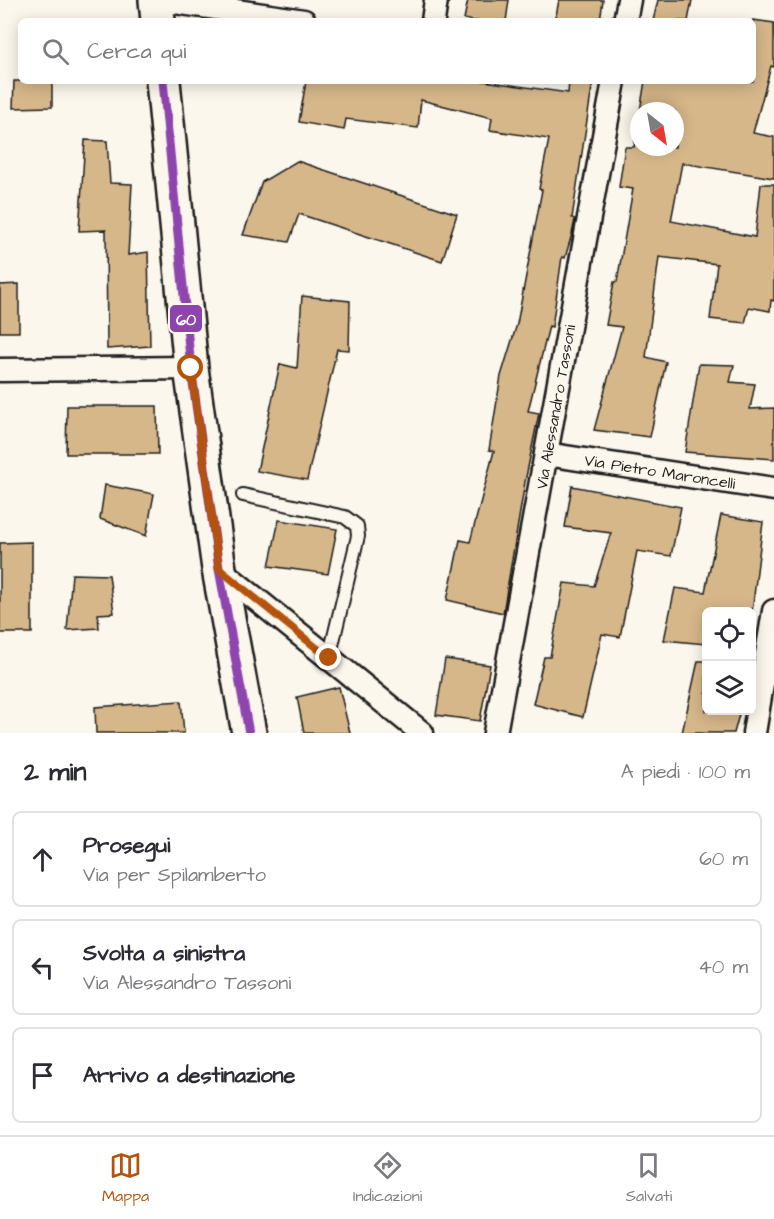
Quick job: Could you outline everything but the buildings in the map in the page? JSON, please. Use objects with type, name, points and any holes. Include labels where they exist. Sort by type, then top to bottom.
[{"type":"main road","points":[[156,0],[158,18]]},
{"type":"main road","points":[[164,84],[191,368],[219,569],[249,733]]},
{"type":"street","points":[[161,0],[284,18]]},
{"type":"street","points":[[433,18],[436,0]]},
{"type":"street","points":[[626,18],[629,0]]},
{"type":"street","name":"Via Alessandro Tassoni","points":[[495,733],[613,84]]},
{"type":"street","points":[[0,370],[191,368]]},
{"type":"street","name":"Via Pietro Maroncelli","points":[[546,454],[774,489]]},
{"type":"street","points":[[219,569],[422,733]]},
{"type":"street","points":[[754,733],[774,611]]},
{"type":"lane","points":[[243,495],[345,517],[357,526],[358,536],[329,658]]},
{"type":"transit line","name":"60","points":[[163,84],[191,368],[219,569],[249,733]]},
{"type":"route","points":[[191,368],[219,569],[329,658]]}]
